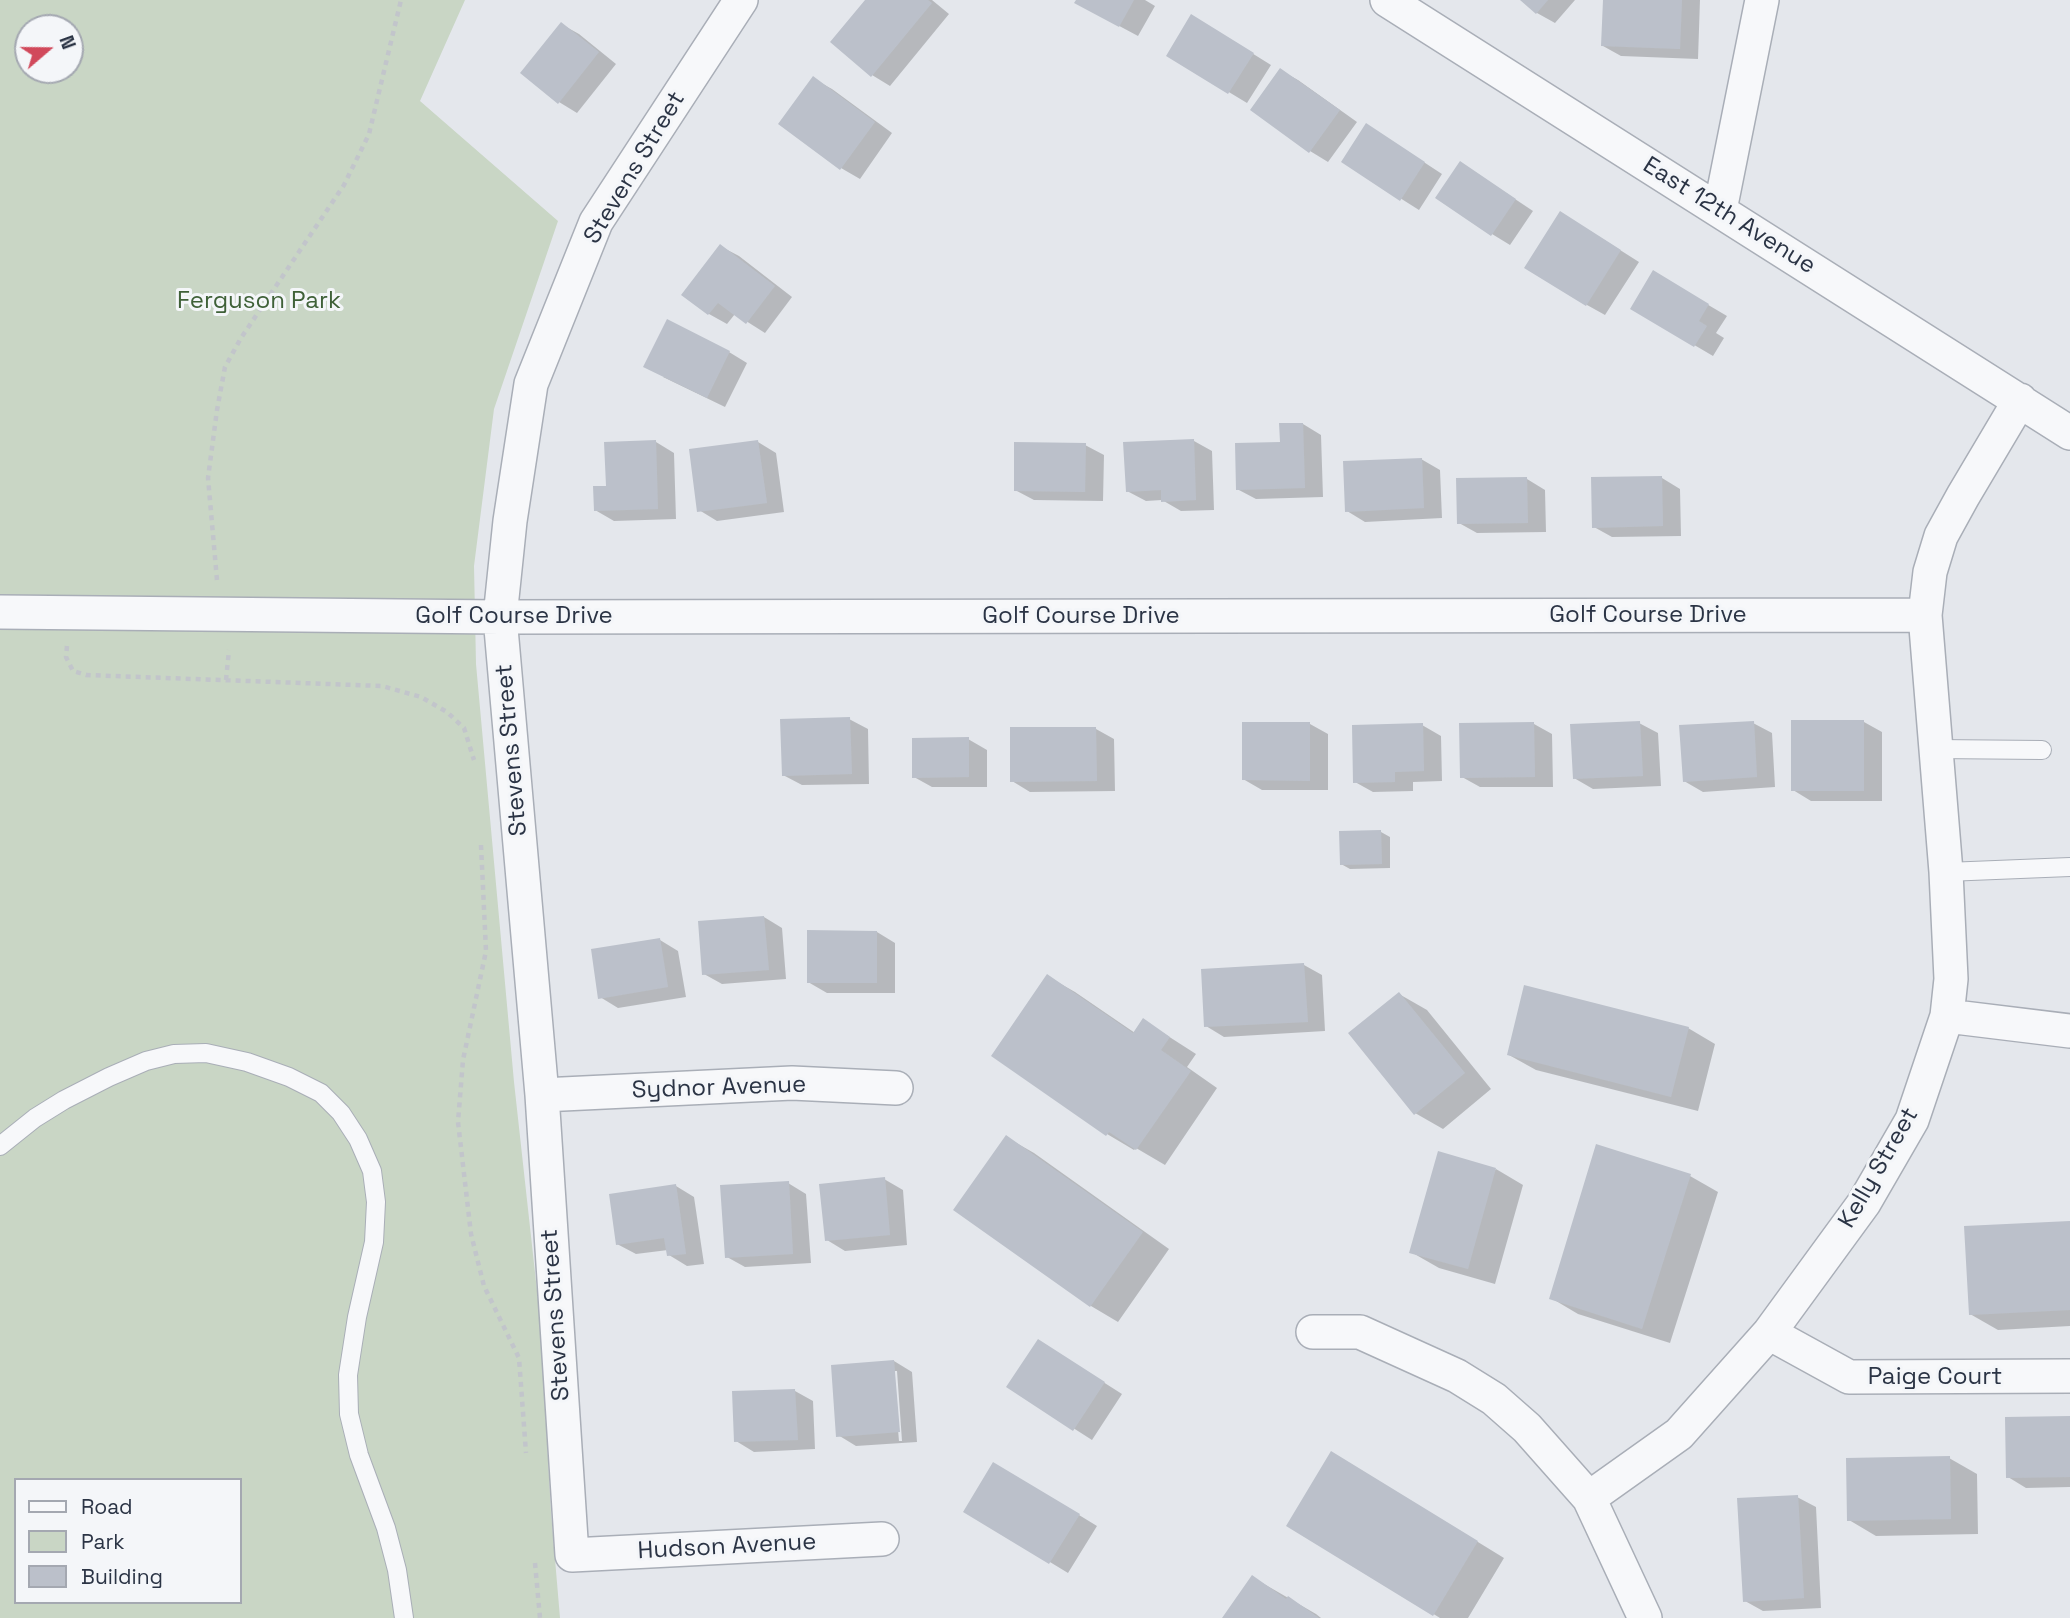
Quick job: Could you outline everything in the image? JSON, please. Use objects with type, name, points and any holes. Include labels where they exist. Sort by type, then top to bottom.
[{"type":"street","name":"Stevens Street","points":[[572,1555],[542,1095],[500,617],[510,521],[531,384],[596,222],[741,0]]},
{"type":"street","name":"East 12th Avenue","points":[[1387,0],[2070,433]]},
{"type":"street","points":[[1720,210],[1762,0]]},
{"type":"street","points":[[1925,615],[1930,572],[1941,536],[2020,400]]},
{"type":"street","name":"Golf Course Drive","points":[[0,611],[500,617],[1925,615]]},
{"type":"street","name":"Kelly Street","points":[[1588,1498],[1679,1434],[1769,1333],[1864,1203],[1912,1120],[1947,1016],[1951,979],[1946,872],[1925,615]]},
{"type":"street","points":[[1947,1016],[2070,1031]]},
{"type":"street","name":"Sydnor Avenue","points":[[542,1095],[792,1083],[896,1088]]},
{"type":"street","points":[[1313,1332],[1360,1332],[1457,1376],[1494,1399],[1527,1428],[1588,1498],[1645,1618]]},
{"type":"street","name":"Paige Court","points":[[1769,1333],[1849,1377],[2070,1376]]},
{"type":"street","name":"Hudson Avenue","points":[[572,1555],[882,1539]]},
{"type":"lane","points":[[1936,749],[2042,750]]},
{"type":"lane","points":[[1946,872],[2070,867]]},
{"type":"lane","points":[[0,1146],[35,1118],[64,1100],[146,1061],[173,1054],[206,1053],[247,1062],[289,1077],[321,1093],[341,1112],[358,1139],[372,1171],[376,1202],[374,1242],[348,1375],[349,1414],[359,1455],[397,1570],[404,1618]]},
{"type":"path","points":[[226,680],[231,638],[216,576],[208,478],[225,367],[241,338],[344,185],[369,134],[401,0]]},
{"type":"path","points":[[69,612],[66,657],[73,671],[86,675],[382,686],[421,697],[447,712],[464,728],[474,758],[475,771]]},
{"type":"path","points":[[481,835],[486,951],[463,1060],[458,1122],[471,1234],[484,1286],[519,1358],[527,1465]]},
{"type":"path","points":[[535,1558],[540,1618]]},
{"type":"green space","name":"Ferguson Park","points":[[0,0],[465,0],[420,101],[558,221],[494,409],[474,566],[476,664],[514,1082],[540,1318],[560,1618],[0,1618]]},
{"type":"building","points":[[865,0],[928,0],[932,3],[871,77],[830,42]]},
{"type":"building","points":[[1076,0],[1134,0],[1119,27],[1074,3]]},
{"type":"building","points":[[1520,0],[1548,0],[1536,14]]},
{"type":"building","points":[[1603,0],[1682,0],[1680,49],[1601,46]]},
{"type":"building","points":[[1191,14],[1254,53],[1228,94],[1166,56]]},
{"type":"building","points":[[561,22],[599,52],[558,104],[520,73]]},
{"type":"building","points":[[1280,68],[1340,110],[1309,153],[1250,110]]},
{"type":"building","points":[[813,76],[875,122],[840,170],[778,124]]},
{"type":"building","points":[[1366,123],[1425,162],[1400,201],[1341,162]]},
{"type":"building","points":[[1460,161],[1516,199],[1491,236],[1435,198]]},
{"type":"building","points":[[1560,211],[1621,250],[1586,306],[1524,268]]},
{"type":"building","points":[[720,244],[775,286],[746,324],[718,303],[708,315],[681,295]]},
{"type":"building","points":[[1653,270],[1709,304],[1699,321],[1707,326],[1694,347],[1630,309]]},
{"type":"building","points":[[667,319],[730,351],[707,398],[643,367]]},
{"type":"building","points":[[1279,423],[1303,423],[1305,488],[1236,490],[1235,443],[1280,442]]},
{"type":"building","points":[[1194,439],[1196,500],[1161,502],[1161,490],[1126,492],[1123,442]]},
{"type":"building","points":[[656,440],[658,509],[594,511],[593,486],[606,486],[604,442]]},
{"type":"building","points":[[758,440],[767,503],[697,512],[689,449]]},
{"type":"building","points":[[1014,442],[1086,443],[1085,492],[1014,491]]},
{"type":"building","points":[[1422,458],[1424,508],[1345,512],[1343,461]]},
{"type":"building","points":[[1662,476],[1663,526],[1592,528],[1591,477]]},
{"type":"building","points":[[1527,477],[1528,523],[1457,524],[1456,478]]},
{"type":"building","points":[[850,717],[852,774],[782,776],[780,719]]},
{"type":"building","points":[[1791,720],[1864,720],[1864,791],[1791,791]]},
{"type":"building","points":[[1640,721],[1643,776],[1573,779],[1570,724]]},
{"type":"building","points":[[1754,721],[1757,777],[1683,782],[1679,725]]},
{"type":"building","points":[[1242,722],[1310,722],[1310,781],[1242,780]]},
{"type":"building","points":[[1534,722],[1535,777],[1460,778],[1459,723]]},
{"type":"building","points":[[1423,723],[1424,771],[1395,772],[1395,782],[1353,783],[1352,725]]},
{"type":"building","points":[[1010,727],[1096,727],[1097,781],[1010,782]]},
{"type":"building","points":[[969,737],[969,777],[912,778],[912,738]]},
{"type":"building","points":[[1381,830],[1382,864],[1340,865],[1339,831]]},
{"type":"building","points":[[764,916],[769,970],[702,975],[698,921]]},
{"type":"building","points":[[807,930],[877,931],[877,983],[807,983]]},
{"type":"building","points":[[660,938],[668,987],[598,999],[591,949]]},
{"type":"building","points":[[1304,963],[1308,1022],[1204,1027],[1201,969]]},
{"type":"building","points":[[1047,974],[1133,1033],[1143,1018],[1170,1037],[1161,1050],[1191,1071],[1136,1150],[1109,1132],[1106,1136],[991,1056]]},
{"type":"building","points":[[1524,985],[1689,1027],[1671,1097],[1507,1055]]},
{"type":"building","points":[[1399,992],[1465,1073],[1414,1115],[1348,1033]]},
{"type":"building","points":[[1006,1135],[1143,1232],[1090,1307],[953,1210]]},
{"type":"building","points":[[1596,1144],[1691,1174],[1642,1329],[1549,1299]]},
{"type":"building","points":[[1438,1151],[1496,1168],[1468,1269],[1409,1253]]},
{"type":"building","points":[[885,1177],[890,1235],[825,1241],[819,1184]]},
{"type":"building","points":[[789,1181],[793,1254],[725,1258],[720,1185]]},
{"type":"building","points":[[676,1184],[686,1254],[667,1256],[664,1238],[616,1245],[609,1194]]},
{"type":"building","points":[[2070,1221],[2070,1310],[1969,1315],[1964,1226]]},
{"type":"building","points":[[1038,1339],[1105,1382],[1073,1431],[1006,1387]]},
{"type":"building","points":[[894,1360],[900,1432],[836,1437],[831,1365]]},
{"type":"building","points":[[795,1389],[798,1440],[734,1442],[732,1391]]},
{"type":"building","points":[[2070,1416],[2070,1477],[2006,1478],[2005,1417]]},
{"type":"building","points":[[1331,1451],[1478,1541],[1433,1616],[1286,1526]]},
{"type":"building","points":[[1950,1456],[1951,1519],[1847,1521],[1846,1458]]},
{"type":"building","points":[[993,1462],[1080,1514],[1049,1564],[963,1512]]},
{"type":"building","points":[[1798,1495],[1804,1598],[1743,1602],[1737,1498]]},
{"type":"building","points":[[1252,1575],[1286,1599],[1288,1596],[1319,1618],[1222,1618]]}]
